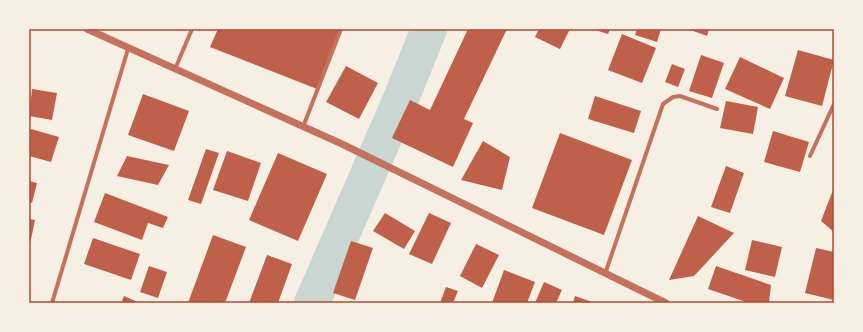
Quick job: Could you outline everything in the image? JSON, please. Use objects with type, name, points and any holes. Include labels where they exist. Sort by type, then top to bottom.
[{"type":"street","points":[[87,29],[128,49],[342,144],[663,302]]},
{"type":"street","points":[[175,70],[192,29]]},
{"type":"street","points":[[303,127],[341,29]]},
{"type":"street","points":[[52,303],[128,49]]},
{"type":"street","points":[[605,274],[663,104],[673,97],[680,96],[717,109]]},
{"type":"street","points":[[810,156],[834,104]]},
{"type":"building","points":[[218,29],[341,29],[317,89],[210,47]]},
{"type":"building","points":[[468,29],[507,29],[464,119],[473,123],[453,167],[392,138],[410,100],[430,110]]},
{"type":"building","points":[[539,29],[570,29],[560,49],[535,37]]},
{"type":"building","points":[[592,29],[610,29],[608,34]]},
{"type":"building","points":[[637,29],[661,29],[657,42],[635,35]]},
{"type":"building","points":[[688,29],[709,29],[707,36]]},
{"type":"building","points":[[622,34],[656,48],[642,83],[608,70]]},
{"type":"building","points":[[798,50],[834,60],[822,106],[785,96]]},
{"type":"building","points":[[701,55],[724,63],[712,98],[689,91]]},
{"type":"building","points":[[740,57],[784,78],[770,109],[725,89]]},
{"type":"building","points":[[672,64],[685,69],[678,87],[665,82]]},
{"type":"building","points":[[346,66],[378,83],[359,119],[326,102]]},
{"type":"building","points":[[32,89],[57,93],[52,120],[29,116]]},
{"type":"building","points":[[143,94],[189,111],[174,151],[128,135]]},
{"type":"building","points":[[595,96],[641,111],[634,133],[588,119]]},
{"type":"building","points":[[726,101],[758,107],[753,134],[720,128]]},
{"type":"building","points":[[31,129],[59,137],[51,162],[29,156],[29,136]]},
{"type":"building","points":[[773,131],[809,142],[800,172],[764,162]]},
{"type":"building","points":[[560,133],[632,160],[604,235],[532,208]]},
{"type":"building","points":[[483,141],[510,157],[502,190],[461,180]]},
{"type":"building","points":[[206,149],[219,153],[201,204],[188,200]]},
{"type":"building","points":[[227,151],[261,163],[248,201],[213,190]]},
{"type":"building","points":[[278,153],[327,174],[298,241],[249,220]]},
{"type":"building","points":[[127,156],[169,165],[158,185],[117,176]]},
{"type":"building","points":[[726,166],[744,173],[730,213],[711,207]]},
{"type":"building","points":[[29,181],[37,183],[32,203],[29,202]]},
{"type":"building","points":[[834,190],[834,232],[821,221]]},
{"type":"building","points":[[105,193],[168,217],[163,228],[148,223],[142,240],[94,222]]},
{"type":"building","points":[[385,213],[415,231],[404,249],[373,231]]},
{"type":"building","points":[[429,213],[451,223],[432,264],[409,254]]},
{"type":"building","points":[[698,216],[734,233],[694,276],[669,280]]},
{"type":"building","points":[[29,219],[35,220],[30,244],[29,244]]},
{"type":"building","points":[[213,235],[246,247],[225,303],[188,303]]},
{"type":"building","points":[[93,238],[140,254],[131,280],[84,264]]},
{"type":"building","points":[[752,240],[782,247],[775,277],[745,270]]},
{"type":"building","points":[[351,241],[373,248],[355,300],[333,293]]},
{"type":"building","points":[[476,244],[499,255],[482,288],[460,276]]},
{"type":"building","points":[[816,248],[834,252],[834,300],[805,293]]},
{"type":"building","points":[[267,255],[292,264],[278,303],[249,303]]},
{"type":"building","points":[[149,266],[167,272],[158,298],[140,292]]},
{"type":"building","points":[[716,266],[771,285],[769,303],[749,303],[708,289]]},
{"type":"building","points":[[504,270],[535,282],[527,303],[492,303]]},
{"type":"building","points":[[544,282],[562,290],[556,303],[535,303]]},
{"type":"building","points":[[446,287],[458,291],[453,303],[440,303]]},
{"type":"building","points":[[124,296],[140,303],[121,303]]},
{"type":"building","points":[[575,296],[595,303],[573,303]]},
{"type":"waterway","points":[[312,303],[400,101],[429,29]]}]
